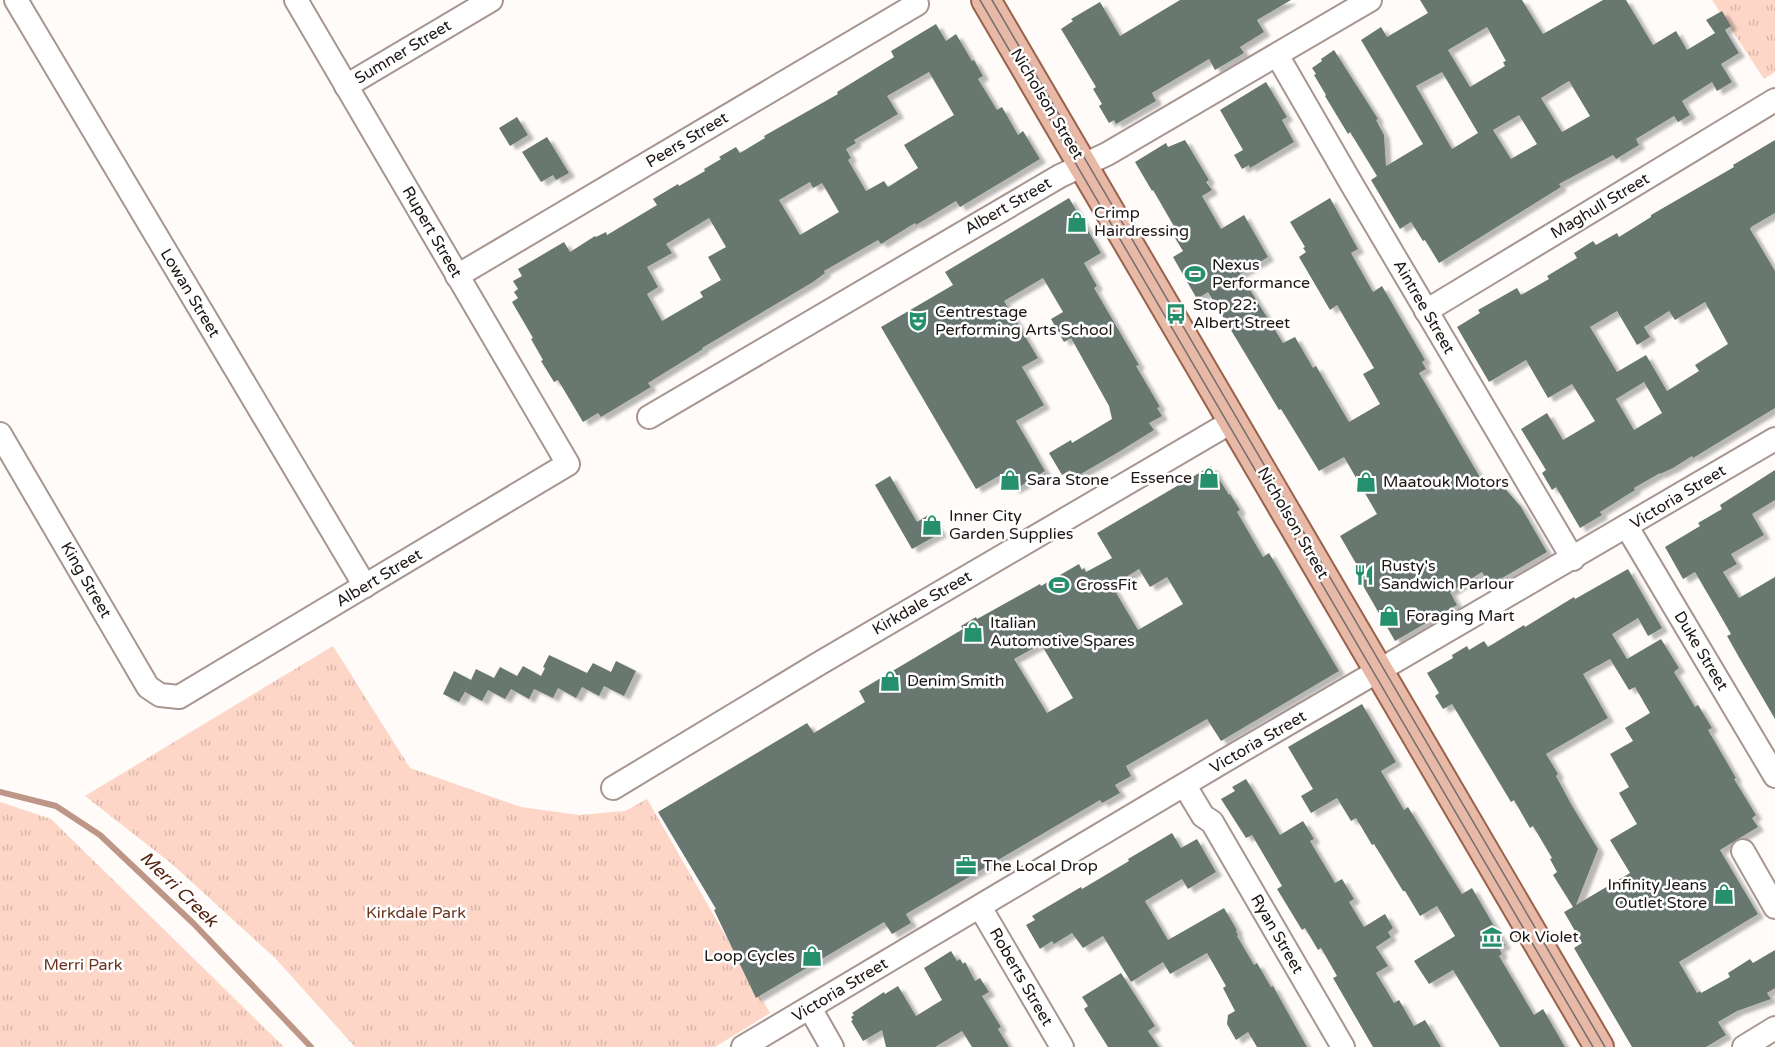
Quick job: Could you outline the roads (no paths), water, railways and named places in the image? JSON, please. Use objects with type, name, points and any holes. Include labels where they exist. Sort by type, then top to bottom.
[{"type":"main road","name":"Nicholson Street","points":[[986,0],[1599,1047]]},
{"type":"street","name":"Lowan Street","points":[[16,0],[365,586]]},
{"type":"street","name":"Rupert Street","points":[[296,0],[568,464]]},
{"type":"street","name":"Sumner Street","points":[[346,86],[491,0]]},
{"type":"street","name":"Albert Street","points":[[649,417],[1060,176],[1107,154],[1370,0]]},
{"type":"street","name":"Peers Street","points":[[457,276],[917,4]]},
{"type":"street","name":"Aintree Street","points":[[1277,55],[1573,559]]},
{"type":"street","name":"Maghull Street","points":[[1426,311],[1775,100]]},
{"type":"street","name":"Kirkdale Street","points":[[613,788],[1233,421]]},
{"type":"street","name":"King Street","points":[[0,434],[148,687],[160,695],[179,697],[189,691]]},
{"type":"street","name":"Victoria Street","points":[[743,1047],[1775,439]]},
{"type":"street","name":"Albert Street","points":[[189,691],[568,464]]},
{"type":"street","name":"Duke Street","points":[[1627,527],[1775,776]]},
{"type":"street","name":"Ryan Street","points":[[1189,783],[1211,811],[1212,822],[1343,1047]]},
{"type":"street","points":[[1743,851],[1775,907]]},
{"type":"street","name":"Roberts Street","points":[[980,907],[1062,1047]]},
{"type":"street","points":[[810,1008],[832,1047]]},
{"type":"street","points":[[1744,1047],[1775,1028]]},
{"type":"waterway","name":"Merri Creek","points":[[0,792],[56,806],[100,835],[194,924],[311,1047]]},
{"type":"tram line","points":[[980,0],[1593,1047]]},
{"type":"tram line","points":[[992,0],[1605,1047]]},
{"type":"place","name":"Crimp Hairdressing","points":[[1077,222]]},
{"type":"place","name":"Nexus Performance","points":[[1195,274]]},
{"type":"place","name":"Stop 22: Albert Street","points":[[1176,314]]},
{"type":"place","name":"Centrestage Performing Arts School","points":[[918,321]]},
{"type":"place","name":"Essence","points":[[1209,478]]},
{"type":"place","name":"Sara Stone","points":[[1010,480]]},
{"type":"place","name":"Maatouk Motors","points":[[1366,482]]},
{"type":"place","name":"Inner City Garden Supplies","points":[[932,525]]},
{"type":"place","name":"Rusty's Sandwich Parlour","points":[[1364,575]]},
{"type":"place","name":"CrossFit","points":[[1059,585]]},
{"type":"place","name":"Foraging Mart","points":[[1389,616]]},
{"type":"place","name":"Italian Automotive Spares","points":[[973,632]]},
{"type":"place","name":"Denim Smith","points":[[890,681]]},
{"type":"place","name":"The Local Drop","points":[[966,866]]},
{"type":"place","name":"Infinity Jeans Outlet Store","points":[[1724,894]]},
{"type":"place","name":"Ok Violet","points":[[1492,937]]},
{"type":"place","name":"Loop Cycles","points":[[812,956]]},
{"type":"park label","name":"Kirkdale Park","points":[[416,913]]},
{"type":"park label","name":"Merri Park","points":[[83,965]]}]
